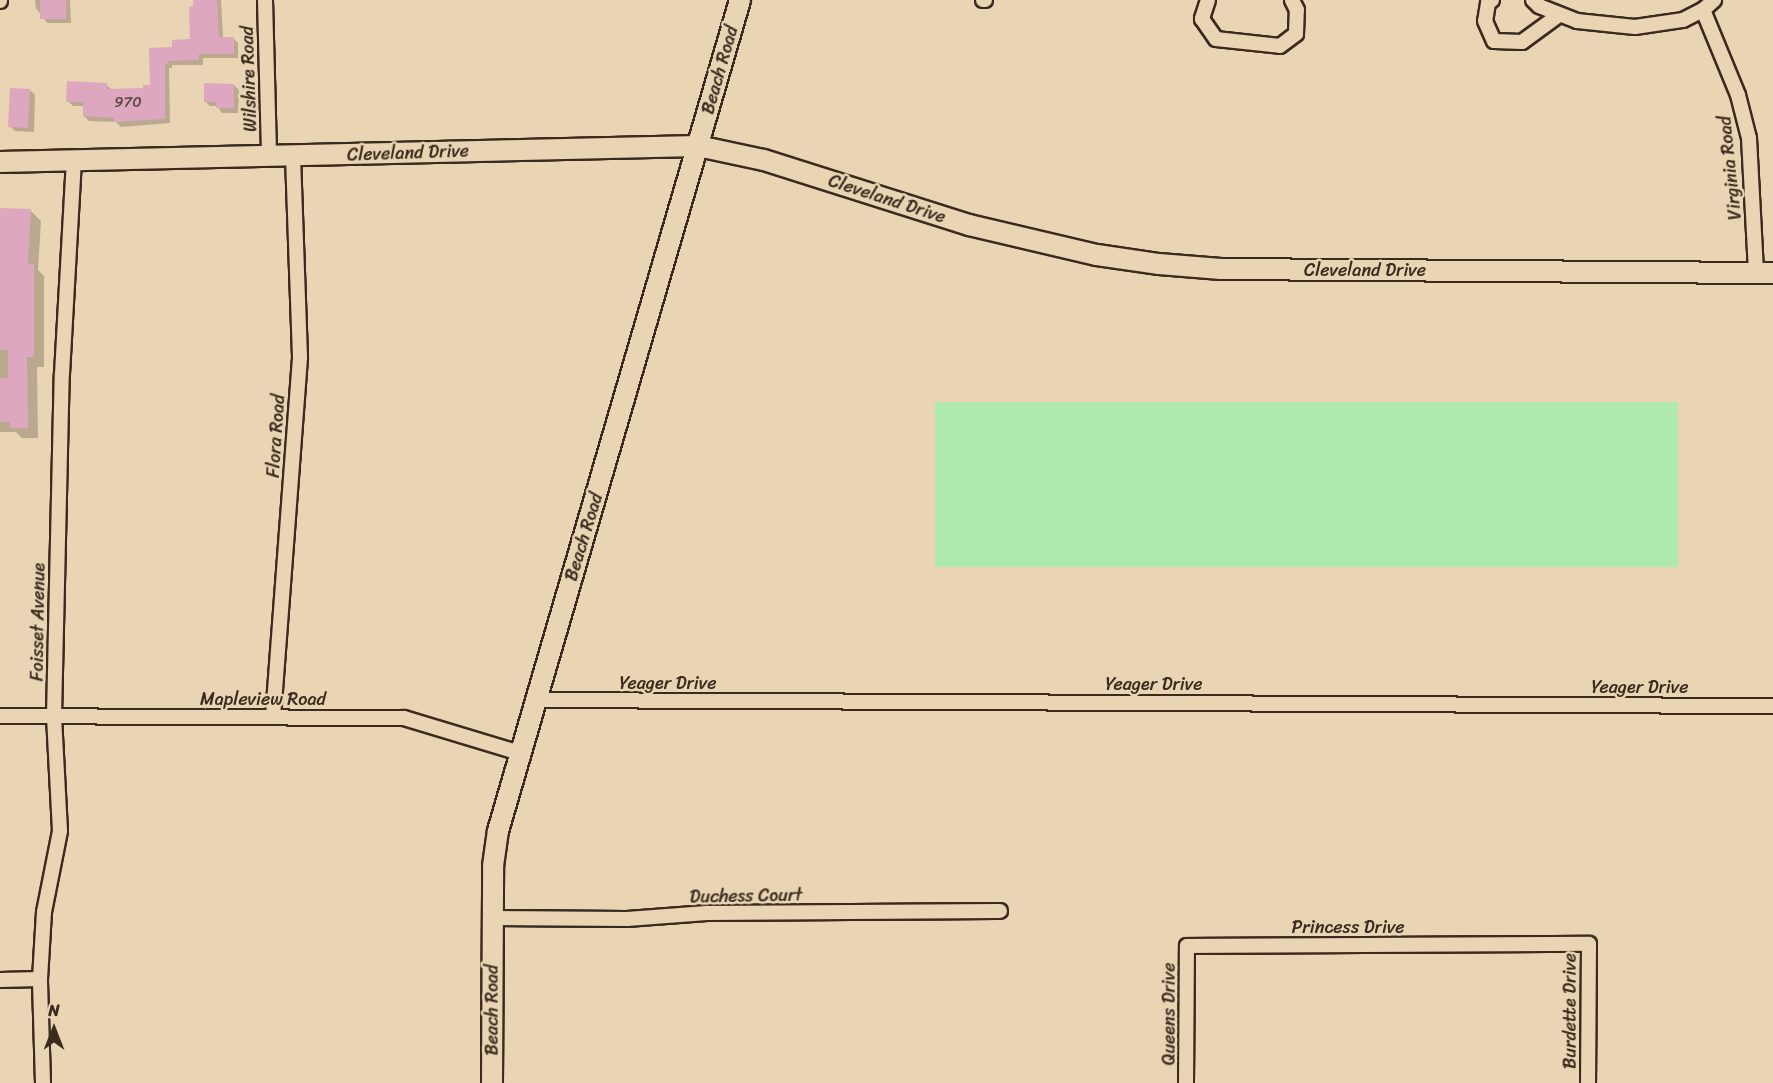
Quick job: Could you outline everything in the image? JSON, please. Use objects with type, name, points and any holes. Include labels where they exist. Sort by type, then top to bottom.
[{"type":"street","name":"Wilshire Road","points":[[265,0],[269,157]]},
{"type":"street","name":"Beach Road","points":[[492,1083],[494,847],[534,700],[741,0]]},
{"type":"street","points":[[1208,0],[1202,19],[1216,39],[1280,46],[1296,34],[1297,10],[1292,0]]},
{"type":"street","points":[[1492,0],[1488,3],[1485,21],[1494,41],[1522,42],[1559,15]]},
{"type":"street","points":[[1533,0],[1559,15],[1602,25],[1635,27],[1667,24],[1703,10],[1714,0]]},
{"type":"street","name":"Virginia Road","points":[[1703,10],[1738,95],[1749,138],[1764,273]]},
{"type":"street","name":"Cleveland Drive","points":[[0,162],[698,146],[764,160],[969,225],[1097,255],[1159,264],[1221,269],[1764,273]]},
{"type":"street","name":"Flora Road","points":[[273,717],[300,357],[293,156]]},
{"type":"street","name":"Foisset Avenue","points":[[43,1083],[40,979],[44,912],[60,831],[54,716],[62,374],[74,161]]},
{"type":"street","name":"Yeager Drive","points":[[534,700],[1773,706]]},
{"type":"street","name":"Mapleview Road","points":[[0,716],[404,718],[520,753]]},
{"type":"street","name":"Duchess Court","points":[[492,918],[627,919],[707,913],[1000,911]]},
{"type":"street","name":"Princess Drive","points":[[1187,946],[1510,944]]},
{"type":"street","name":"Burdette Drive","points":[[1510,944],[1589,944],[1588,1083]]},
{"type":"street","name":"Queens Drive","points":[[1186,1083],[1187,946]]},
{"type":"street","points":[[0,980],[40,979]]},
{"type":"green space","points":[[935,402],[1678,402],[1678,567],[935,567]]},
{"type":"building","points":[[40,0],[66,0],[66,19],[40,19]]},
{"type":"building","points":[[193,0],[217,0],[219,37],[234,37],[234,54],[199,54],[199,60],[168,61],[168,64],[165,64],[165,119],[114,122],[114,118],[83,116],[83,102],[66,102],[67,81],[107,83],[107,89],[143,88],[143,85],[150,85],[149,48],[172,47],[172,40],[190,39],[189,7],[193,6]]},
{"type":"building","points":[[204,83],[234,84],[234,108],[216,108],[216,102],[204,102]]},
{"type":"building","points":[[10,88],[30,89],[28,128],[8,127]]},
{"type":"building","points":[[0,208],[31,209],[28,264],[34,264],[34,357],[27,357],[28,428],[10,428],[10,422],[0,422],[0,378],[8,378],[8,350],[0,350]]}]
